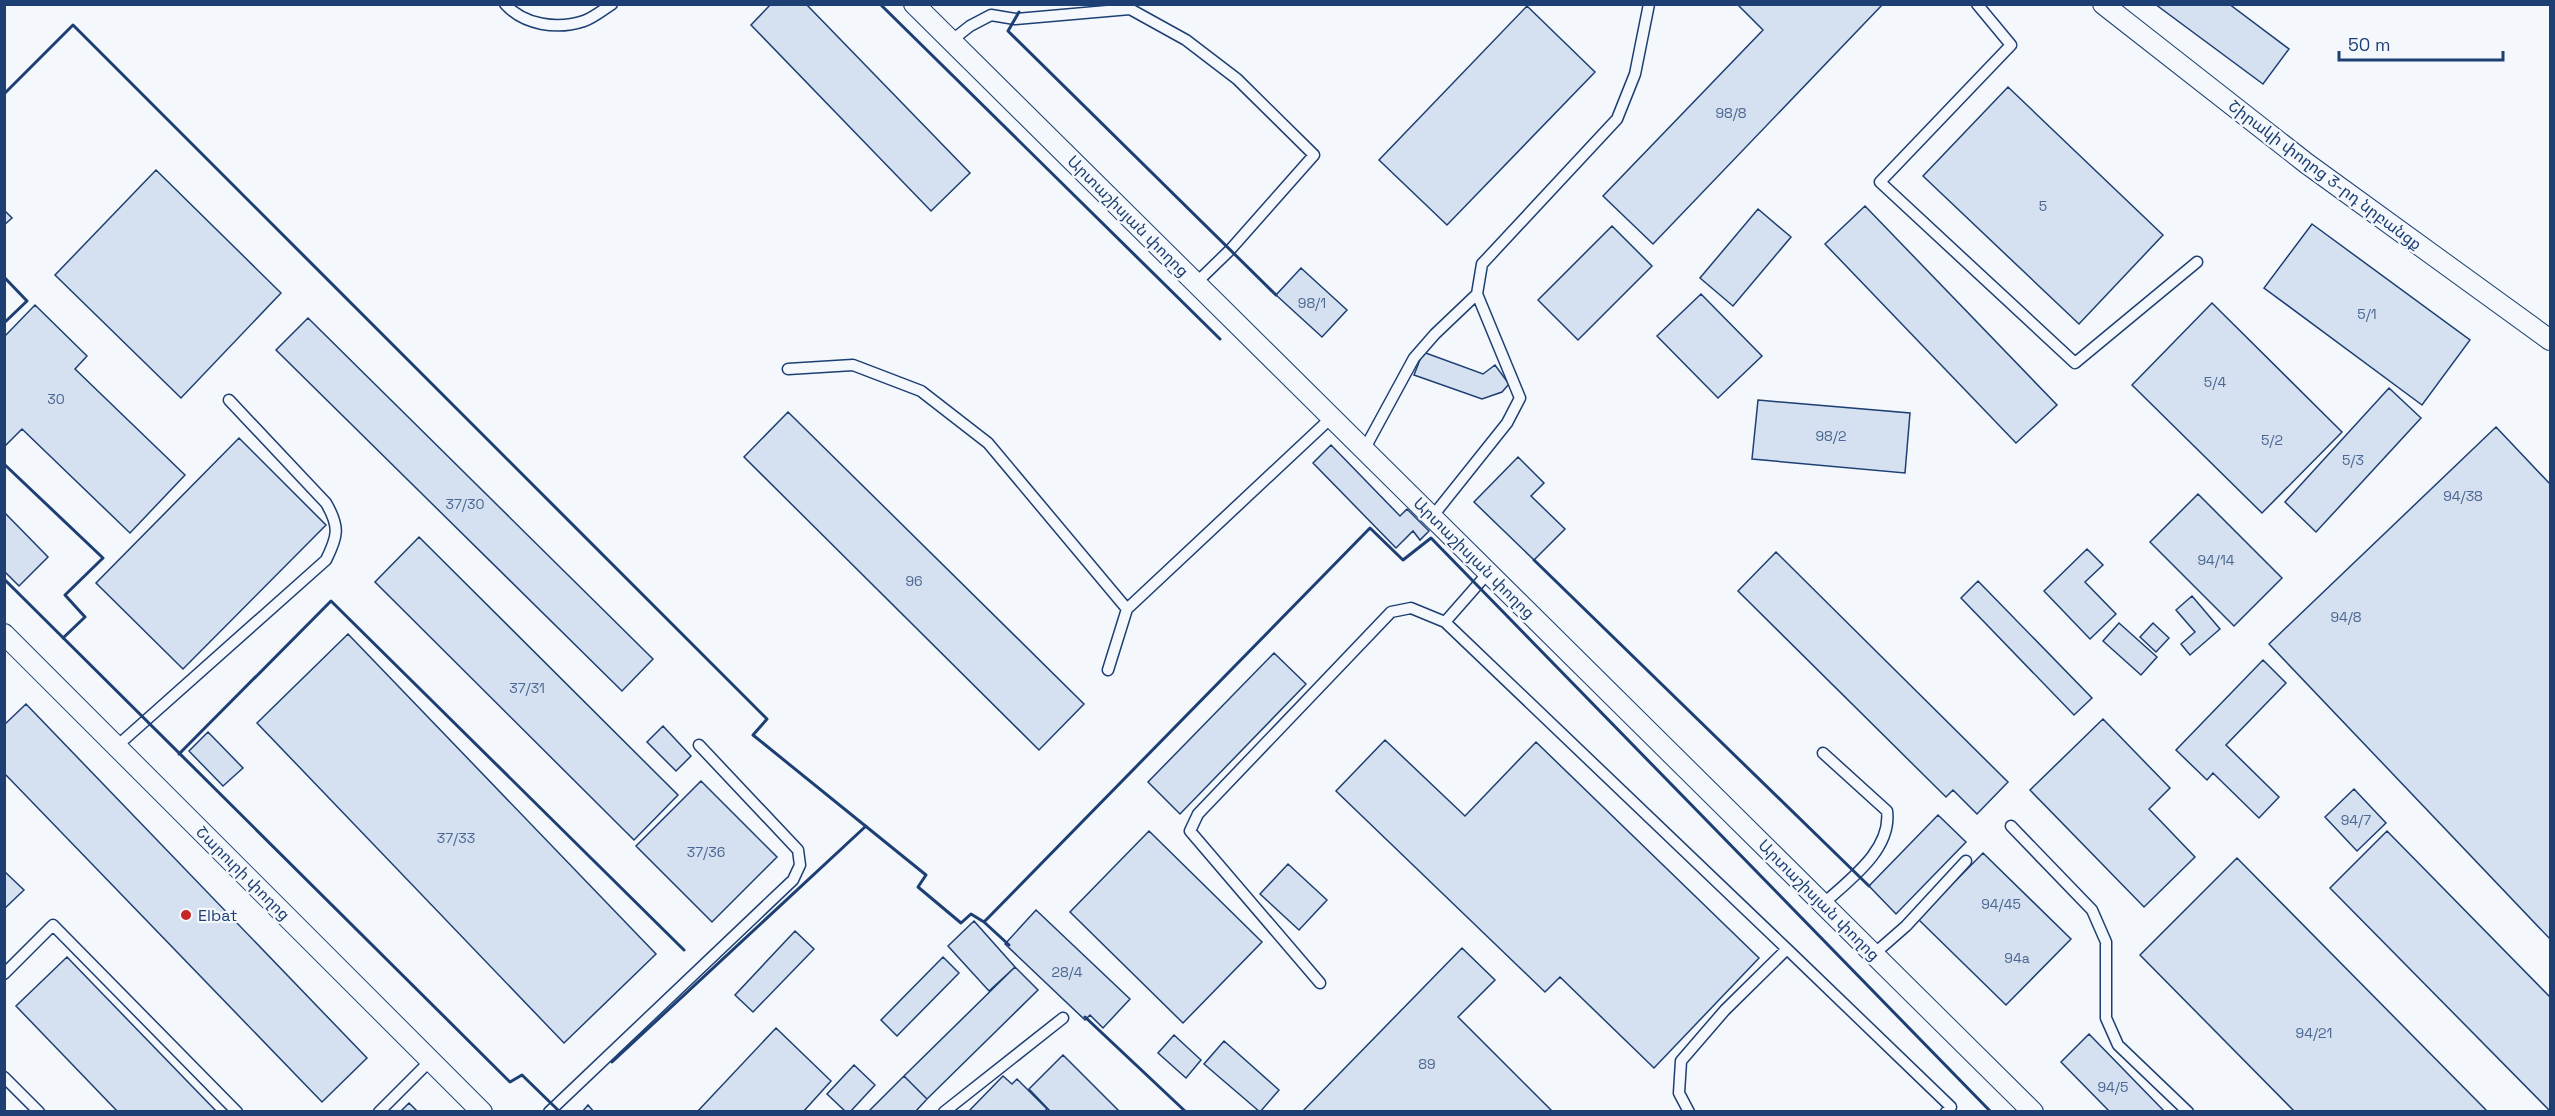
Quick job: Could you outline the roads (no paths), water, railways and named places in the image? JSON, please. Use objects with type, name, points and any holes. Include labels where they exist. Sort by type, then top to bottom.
[{"type":"street","name":"Արտաշիսյան փողոց","points":[[915,4],[2033,1112]]},
{"type":"street","name":"Շիրակի փողոց 3-րդ նրբանցք","points":[[2103,4],[2306,164],[2550,340]]},
{"type":"street","name":"Շարուրի փողոց","points":[[4,634],[482,1112]]},
{"type":"lane","points":[[505,4],[514,14],[547,26],[584,21],[612,4]]},
{"type":"lane","points":[[1432,517],[1507,423],[1520,398],[1477,294],[1482,264],[1617,119],[1635,74],[1649,4]]},
{"type":"lane","points":[[1977,4],[2011,45],[1880,182],[2075,363],[2197,262]]},
{"type":"lane","points":[[951,41],[991,15],[1015,19],[1130,9],[1194,46],[1237,79],[1284,125],[1314,155],[1230,250],[1196,283]]},
{"type":"lane","points":[[1364,450],[1414,358],[1435,334],[1477,294]]},
{"type":"lane","points":[[788,369],[853,365],[921,391],[988,443],[1127,609]]},
{"type":"lane","points":[[117,746],[326,560],[336,540],[335,519],[326,503],[229,400]]},
{"type":"lane","points":[[1108,669],[1127,609],[1332,417]]},
{"type":"lane","points":[[1445,622],[1488,573]]},
{"type":"lane","points":[[1320,983],[1190,831],[1198,814],[1391,612],[1411,608],[1445,622],[1787,949],[1950,1110]]},
{"type":"lane","points":[[549,1112],[793,880],[800,865],[798,850],[699,745]]},
{"type":"lane","points":[[1823,753],[1887,811],[1888,817],[1883,842],[1856,874],[1823,904]]},
{"type":"lane","points":[[2011,826],[2092,910],[2106,942],[2106,1018],[2118,1045],[2188,1112]]},
{"type":"lane","points":[[1874,954],[1905,926],[1966,861]]},
{"type":"lane","points":[[4,974],[53,926],[237,1112]]},
{"type":"lane","points":[[1689,1112],[1679,1093],[1681,1061],[1725,1010],[1787,949]]},
{"type":"lane","points":[[944,1112],[1063,1018]]},
{"type":"lane","points":[[379,1112],[431,1060]]},
{"type":"lane","points":[[4,1077],[39,1112]]},
{"type":"place","name":"Elbat","points":[[186,915]]}]
